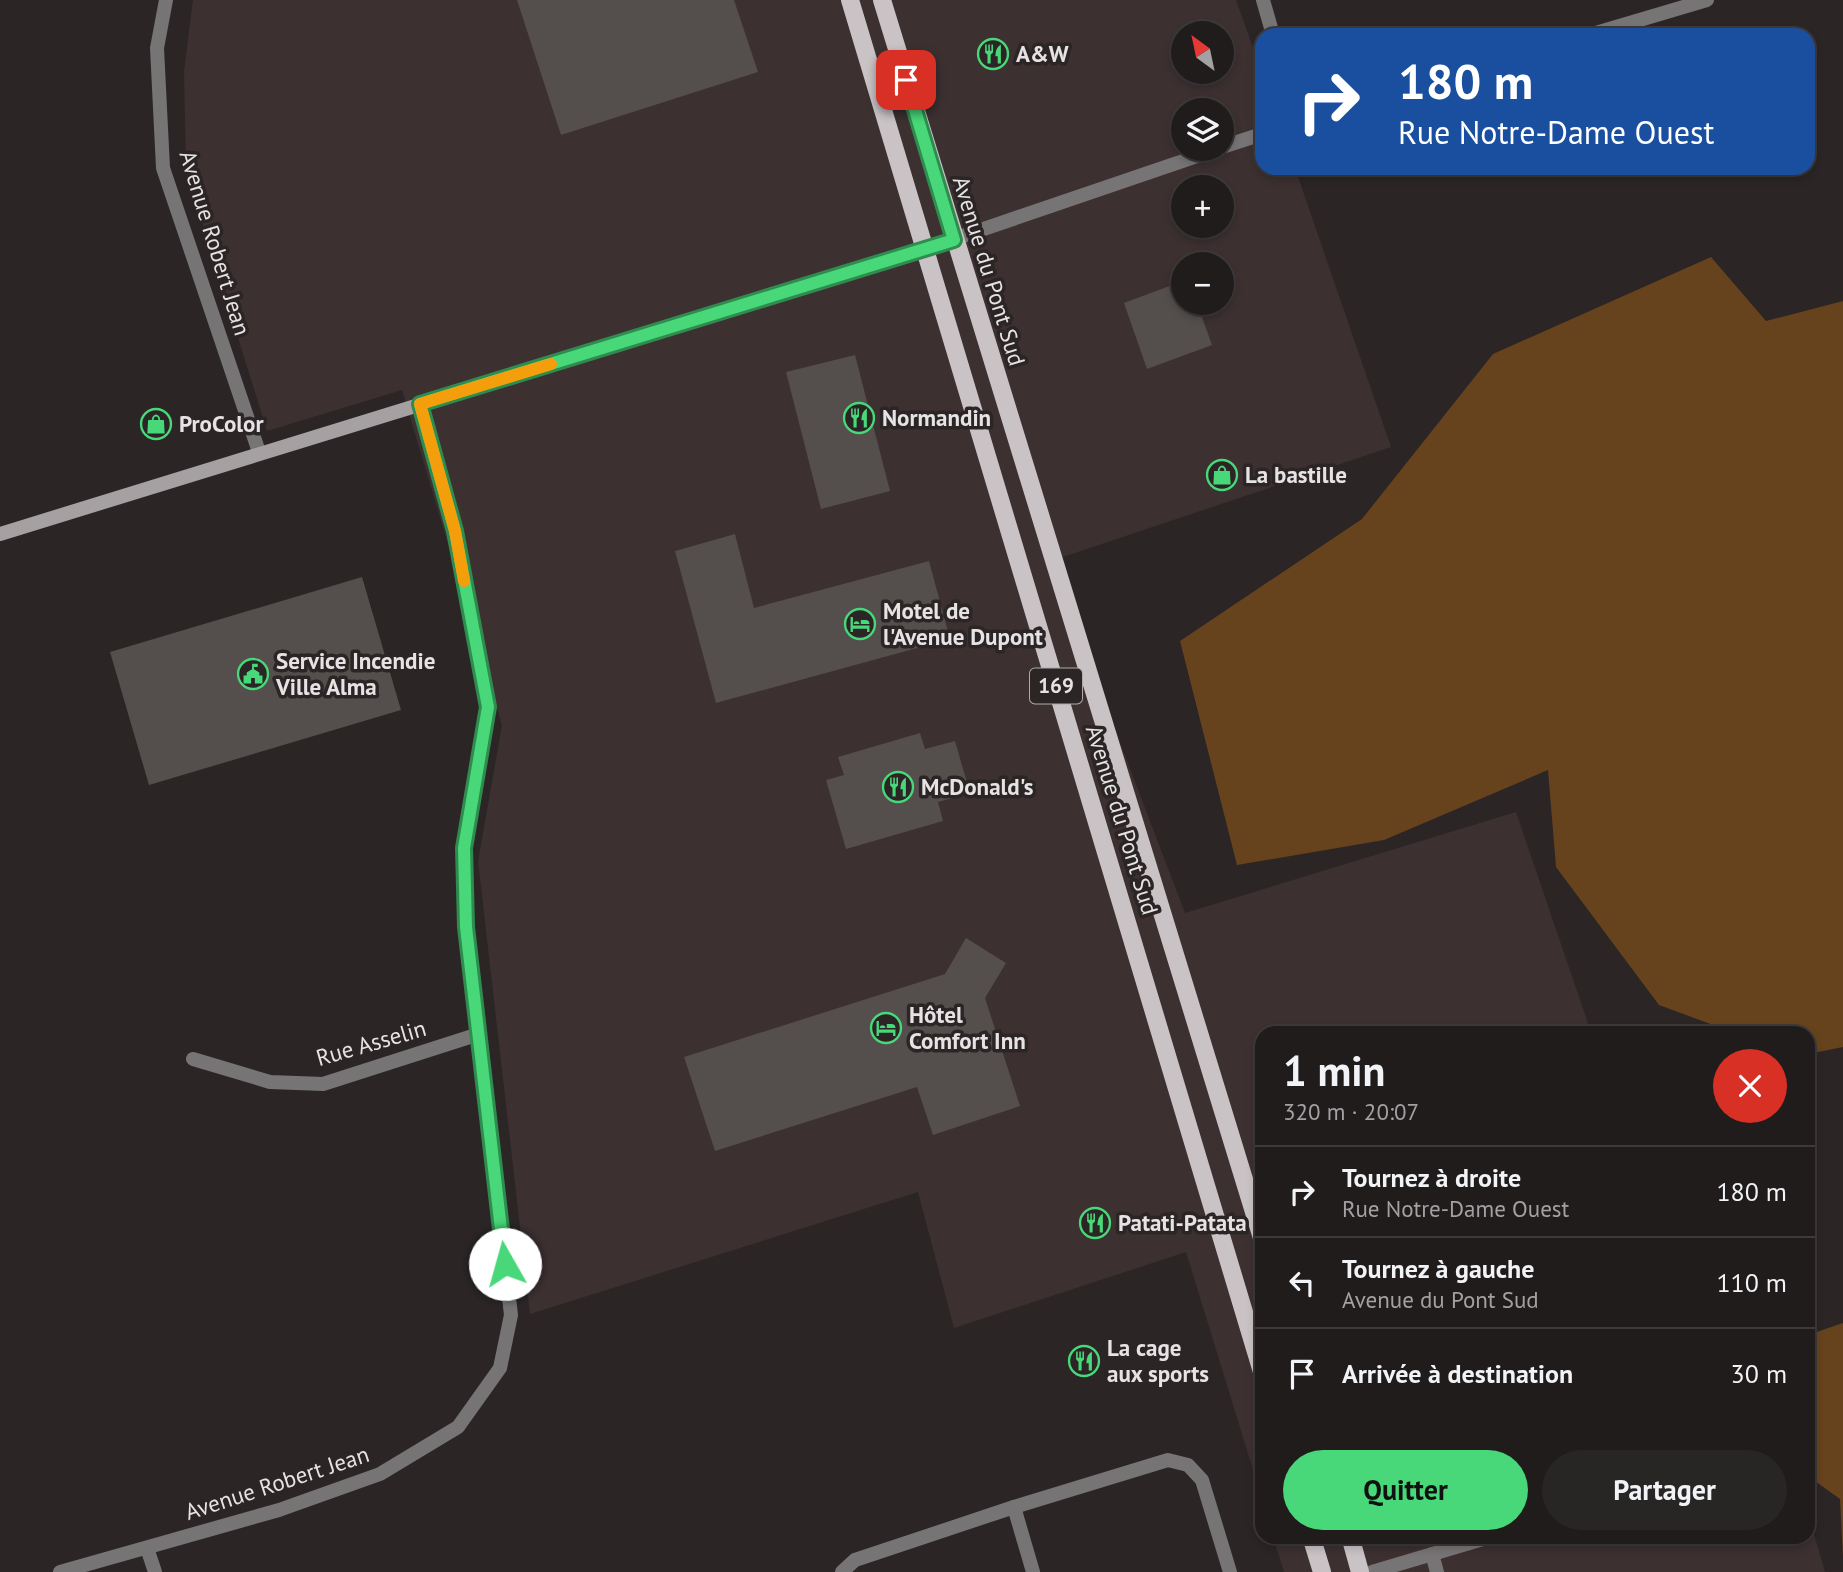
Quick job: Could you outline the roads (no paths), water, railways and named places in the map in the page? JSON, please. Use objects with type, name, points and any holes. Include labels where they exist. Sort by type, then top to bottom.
[{"type":"main road","name":"Avenue du Pont Sud","points":[[850,0],[1255,1349]]},
{"type":"main road","name":"Avenue du Pont Sud","points":[[882,0],[1255,1215]]},
{"type":"main road","points":[[1313,1544],[1322,1572]]},
{"type":"main road","points":[[1352,1544],[1360,1572]]},
{"type":"street","name":"Avenue Robert Jean","points":[[166,0],[158,48],[163,168],[259,452]]},
{"type":"street","points":[[1263,0],[1271,28]]},
{"type":"street","points":[[1612,28],[1707,0]]},
{"type":"street","points":[[1234,143],[1255,136]]},
{"type":"street","points":[[0,534],[954,240],[1182,161]]},
{"type":"street","name":"Avenue Robert Jean","points":[[60,1572],[279,1510],[380,1474],[458,1427],[500,1368],[511,1315],[466,927],[464,848],[488,707],[455,531],[420,404]]},
{"type":"street","name":"Rue Asselin","points":[[193,1059],[270,1082],[323,1084],[479,1034]]},
{"type":"street","points":[[842,1572],[855,1560],[1168,1460],[1188,1465],[1202,1480],[1230,1572]]},
{"type":"street","points":[[1014,1507],[1033,1572]]},
{"type":"street","points":[[1372,1572],[1464,1544]]},
{"type":"street","points":[[147,1548],[155,1572]]},
{"type":"street","points":[[1432,1553],[1437,1572]]},
{"type":"place","name":"A&W","points":[[993,54]]},
{"type":"place","name":"Normandin","points":[[859,418]]},
{"type":"place","name":"ProColor","points":[[156,424]]},
{"type":"place","name":"La bastille","points":[[1222,475]]},
{"type":"place","name":"Motel de l'Avenue Dupont","points":[[860,624]]},
{"type":"place","name":"Service Incendie Ville Alma","points":[[253,674]]},
{"type":"place","name":"McDonald's","points":[[898,787]]},
{"type":"place","name":"Hôtel Comfort Inn","points":[[886,1028]]},
{"type":"place","name":"Patati-Patata","points":[[1095,1223]]},
{"type":"place","name":"La cage aux sports","points":[[1084,1361]]}]
